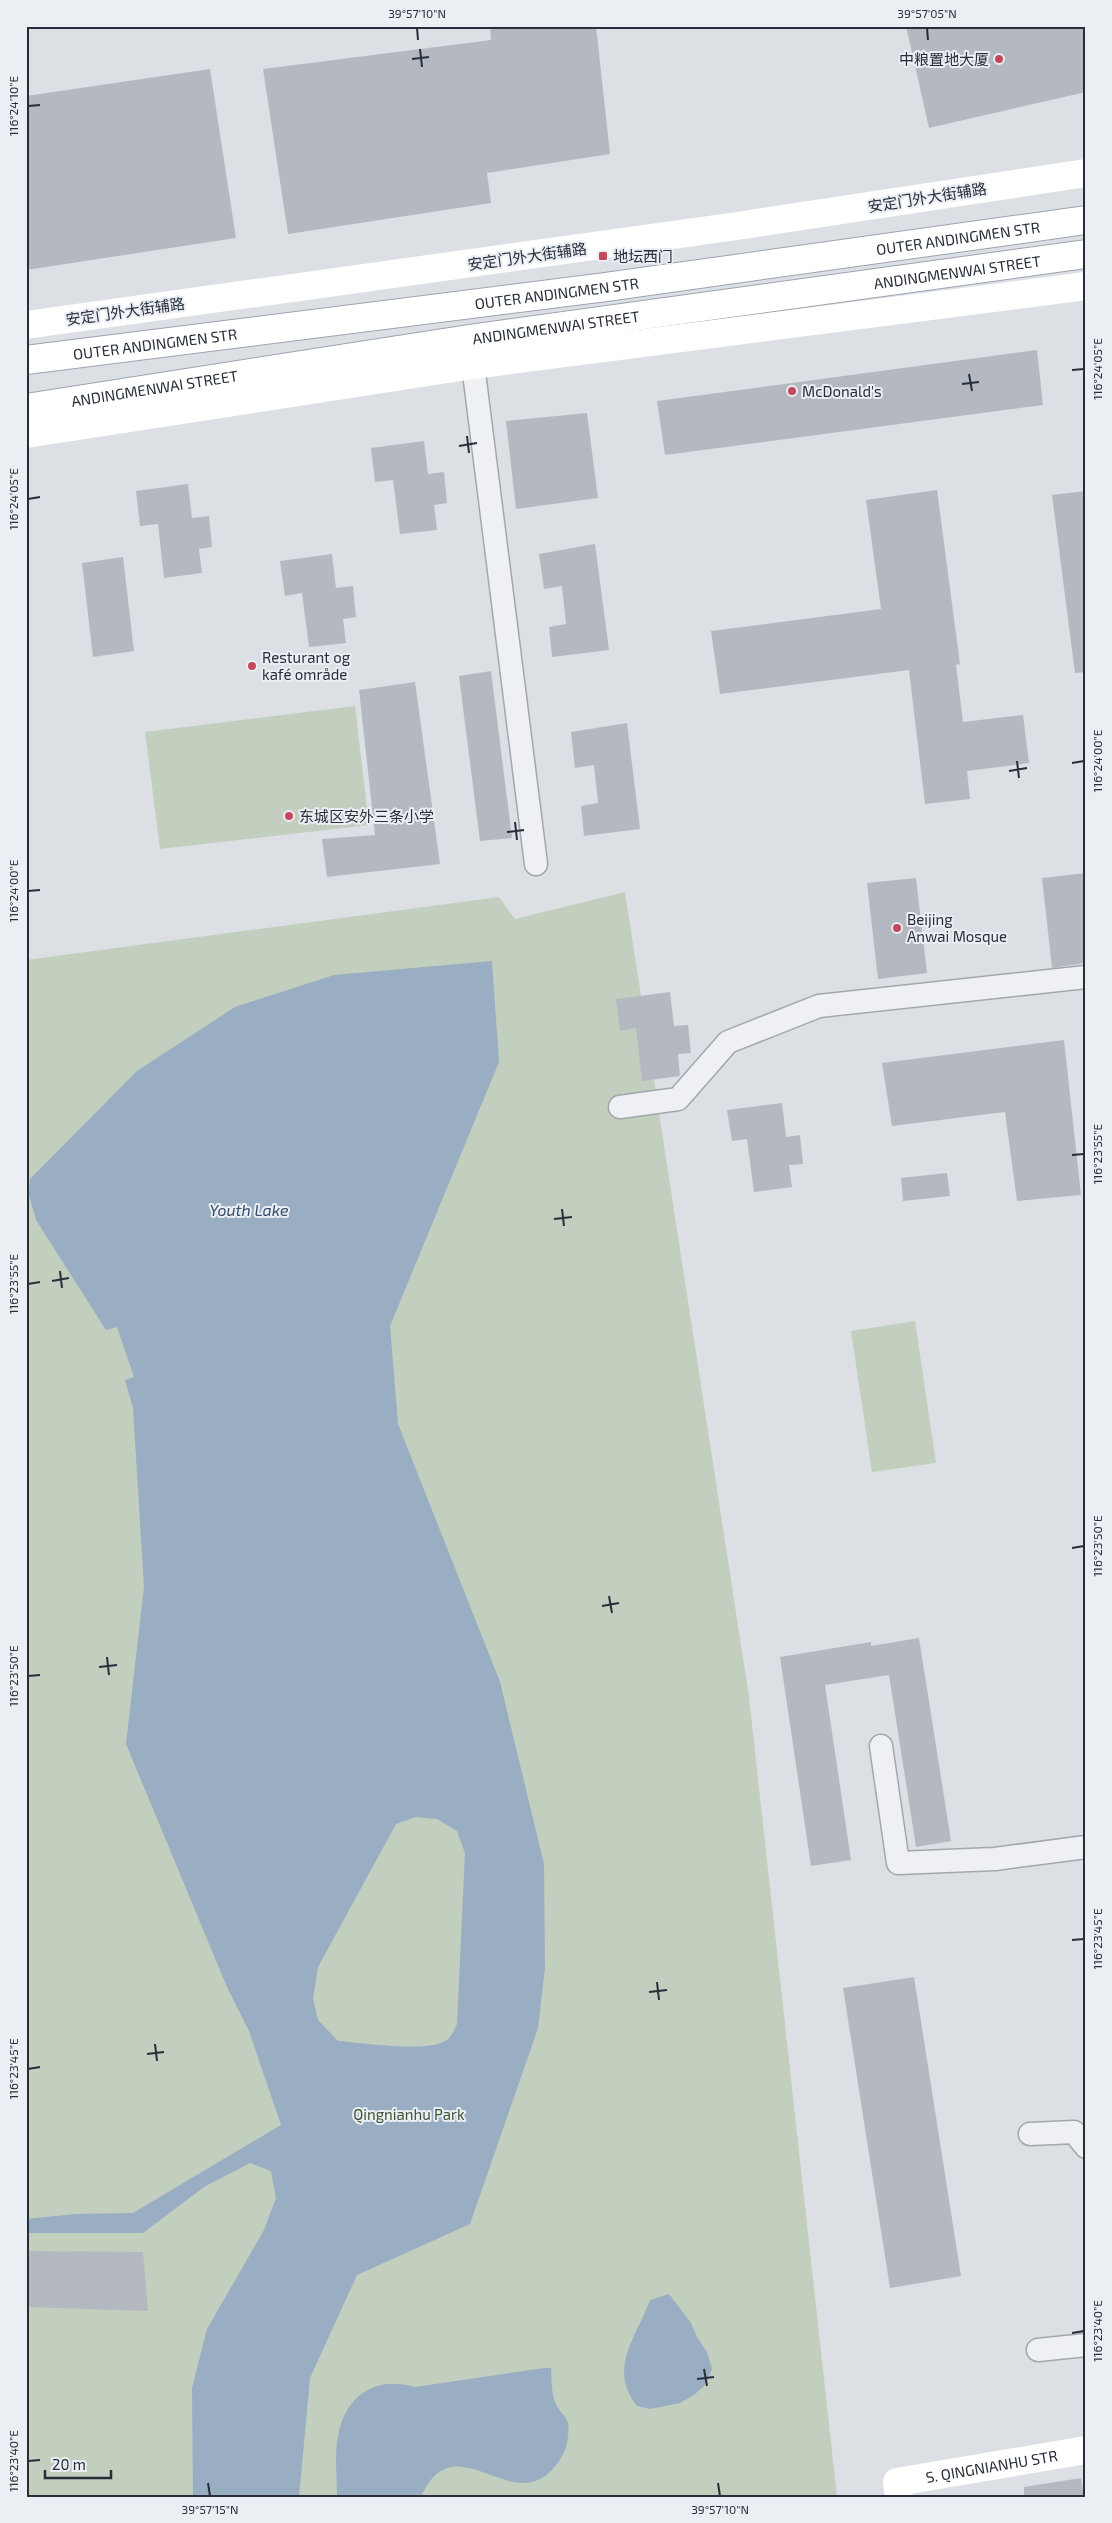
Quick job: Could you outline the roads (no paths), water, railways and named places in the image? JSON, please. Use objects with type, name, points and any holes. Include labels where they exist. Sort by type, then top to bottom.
[{"type":"street","name":"安定门外大街辅路","points":[[26,325],[730,227],[1086,174]]},
{"type":"street","name":"OUTER ANDINGMEN STR","points":[[26,360],[606,287],[1086,220]]},
{"type":"street","name":"ANDINGMENWAI STREET","points":[[26,408],[471,352],[1086,254]]},
{"type":"street","points":[[26,434],[471,352],[1086,286]]},
{"type":"street","points":[[471,352],[536,864]]},
{"type":"street","points":[[620,1106],[678,1099],[728,1042],[819,1006],[1086,978]]},
{"type":"street","points":[[881,1746],[898,1862],[995,1859],[1086,1846]]},
{"type":"street","points":[[1030,2134],[1074,2132],[1086,2147]]},
{"type":"street","points":[[1038,2350],[1086,2346]]},
{"type":"street","points":[[899,2497],[897,2482],[1086,2450]]},
{"type":"water","name":"Youth Lake","points":[[492,961],[499,1062],[390,1326],[398,1424],[500,1682],[544,1864],[545,1968],[538,2028],[470,2224],[357,2275],[310,2378],[299,2497],[193,2497],[192,2388],[207,2329],[264,2230],[276,2198],[271,2171],[250,2163],[204,2187],[143,2233],[26,2233],[26,2219],[76,2214],[133,2213],[281,2125],[249,2031],[227,1987],[126,1744],[144,1587],[133,1408],[125,1380],[134,1377],[117,1327],[106,1330],[36,1220],[29,1195],[30,1179],[137,1071],[235,1007],[334,975]],"holes":[[[416,1817],[437,1819],[457,1831],[465,1853],[457,2024],[455,2029],[446,2041],[433,2045],[407,2047],[338,2041],[318,2020],[313,1999],[318,1967],[396,1824]]]},
{"type":"water","points":[[669,2294],[691,2323],[697,2337],[707,2352],[712,2369],[706,2384],[694,2395],[680,2403],[650,2409],[637,2406],[629,2392],[625,2379],[627,2353],[650,2300]]},
{"type":"water","points":[[551,2368],[554,2398],[557,2407],[567,2420],[569,2429],[565,2450],[561,2458],[552,2470],[536,2481],[518,2483],[466,2467],[449,2467],[434,2476],[421,2497],[337,2497],[336,2455],[339,2431],[349,2407],[357,2397],[366,2391],[377,2386],[389,2384],[415,2387]]},
{"type":"place","name":"中粮置地大厦","points":[[999,59]]},
{"type":"place","name":"地坛西门","points":[[603,256]]},
{"type":"place","name":"McDonald's","points":[[792,391]]},
{"type":"place","name":"Resturant og kafé område","points":[[252,666]]},
{"type":"place","name":"东城区安外三条小学","points":[[289,816]]},
{"type":"place","name":"Beijing Anwai Mosque","points":[[897,928]]},
{"type":"park label","name":"Qingnianhu Park","points":[[409,2114]]}]
